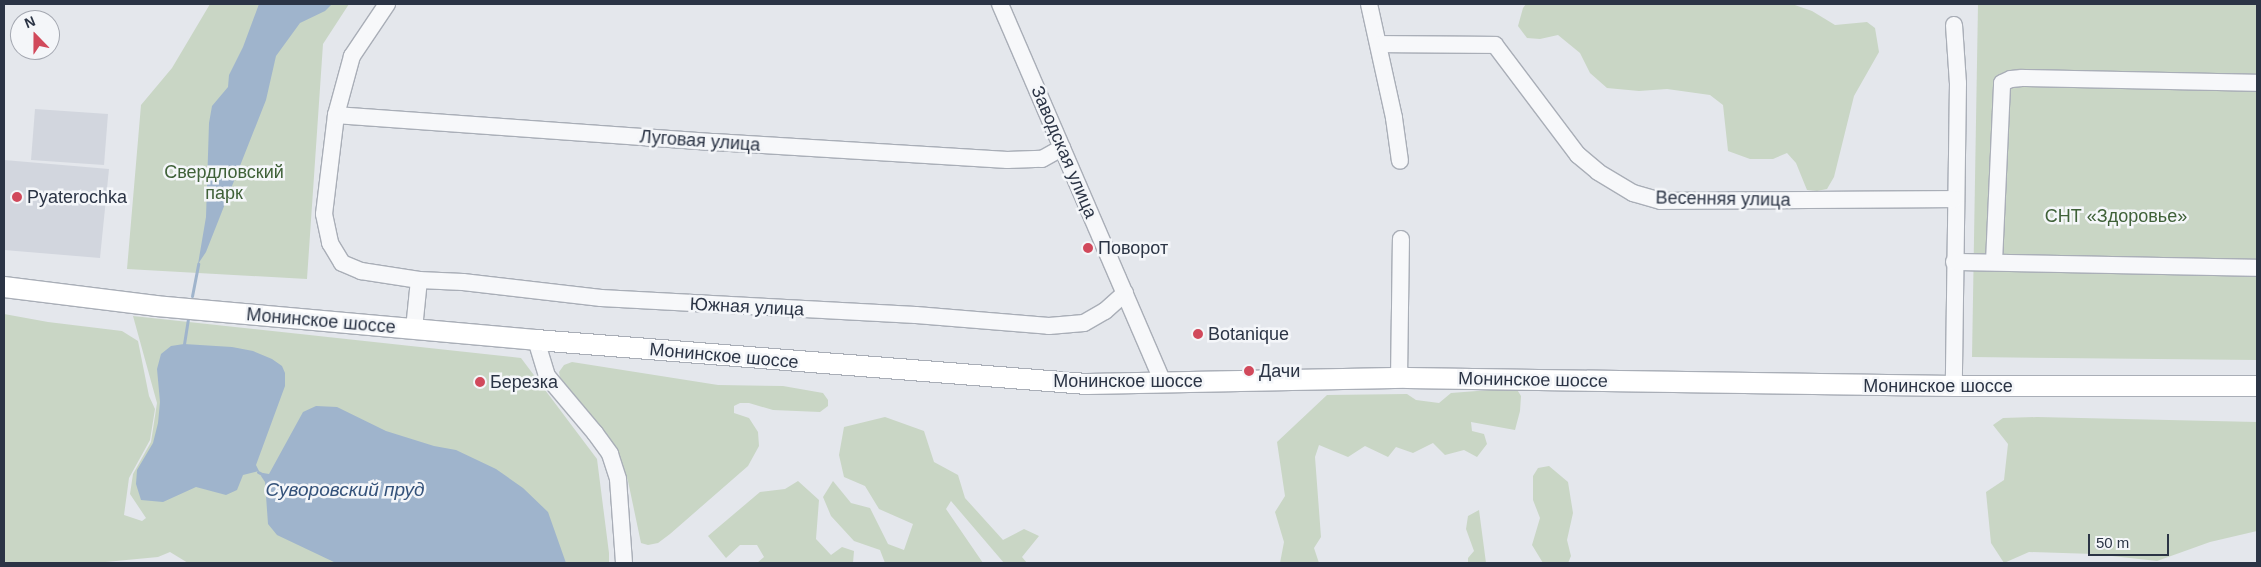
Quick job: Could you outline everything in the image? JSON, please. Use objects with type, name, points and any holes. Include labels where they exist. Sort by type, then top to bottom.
[{"type":"main road","name":"Монинское шоссе","points":[[4,287],[156,306],[536,340],[1062,383],[1399,379],[1954,386],[2257,386]]},
{"type":"street","points":[[336,115],[352,56],[387,4]]},
{"type":"street","name":"Заводская улица","points":[[1000,4],[1164,383]]},
{"type":"street","points":[[1369,4],[1379,44],[1400,161]]},
{"type":"street","points":[[1954,25],[1958,83],[1954,262],[1954,386]]},
{"type":"street","name":"Весенняя улица","points":[[1379,44],[1495,45],[1578,155],[1598,172],[1626,189],[1661,201],[1955,199]]},
{"type":"street","points":[[1994,262],[2002,83],[2010,79],[2022,78],[2257,84]]},
{"type":"street","name":"Луговая улица","points":[[336,115],[714,142],[1006,160],[1042,159],[1062,148]]},
{"type":"street","name":"Южная улица","points":[[336,115],[324,214],[330,243],[342,263],[361,271],[419,280],[463,282],[601,298],[916,315],[1049,326],[1084,323],[1105,311],[1125,294]]},
{"type":"street","points":[[1399,379],[1401,239]]},
{"type":"street","points":[[1954,262],[2257,268]]},
{"type":"street","points":[[414,329],[419,280]]},
{"type":"street","points":[[536,340],[548,376],[610,454],[618,479],[624,563]]},
{"type":"shaded area","points":[[35,109],[108,114],[104,165],[31,160]]},
{"type":"shaded area","points":[[4,160],[109,169],[100,258],[4,250]]},
{"type":"green space","name":"Свердловский парк","points":[[210,4],[349,4],[323,44],[307,279],[127,269],[141,105],[172,68]]},
{"type":"green space","points":[[1526,4],[1792,4],[1812,11],[1835,25],[1867,22],[1875,28],[1879,52],[1854,96],[1834,177],[1827,189],[1807,190],[1796,163],[1787,153],[1773,159],[1750,159],[1728,151],[1723,105],[1710,95],[1667,89],[1639,91],[1607,88],[1590,73],[1580,53],[1558,35],[1540,39],[1527,38],[1518,26]]},
{"type":"green space","name":"СНТ «Здоровье»","points":[[1978,4],[2257,4],[2257,360],[1972,357]]},
{"type":"green space","points":[[4,314],[48,322],[122,331],[138,341],[149,396],[155,409],[150,440],[129,478],[124,515],[142,521],[146,518],[130,494],[133,474],[151,442],[157,403],[133,316],[521,358],[597,459],[609,563],[188,563],[170,552],[158,557],[95,563],[4,563]]},
{"type":"green space","points":[[572,362],[718,385],[783,386],[823,393],[828,400],[828,406],[820,412],[773,410],[749,403],[740,403],[734,406],[734,413],[749,418],[758,432],[759,446],[748,466],[670,534],[658,543],[648,545],[641,543],[628,481],[614,445],[561,383],[559,372],[564,365]]},
{"type":"green space","points":[[1516,388],[1521,396],[1520,411],[1515,430],[1471,422],[1472,431],[1484,434],[1487,444],[1477,457],[1464,450],[1445,455],[1433,443],[1413,453],[1396,447],[1388,457],[1365,446],[1348,457],[1319,445],[1315,457],[1321,537],[1314,548],[1319,563],[1280,563],[1284,542],[1275,512],[1285,496],[1277,442],[1327,395],[1407,394],[1416,400],[1439,403],[1451,393]]},
{"type":"green space","points":[[885,417],[924,431],[934,462],[958,475],[965,498],[1003,540],[1024,529],[1039,536],[1022,557],[1027,563],[1004,563],[951,501],[946,509],[983,563],[885,563],[880,550],[854,541],[831,516],[823,497],[833,481],[851,503],[870,508],[888,544],[904,550],[913,524],[879,509],[865,486],[844,477],[839,455],[844,427]]},
{"type":"green space","points":[[2037,417],[2257,422],[2257,531],[2210,542],[2157,561],[2094,554],[2029,552],[2004,563],[1991,543],[1986,492],[2004,480],[2008,444],[1993,425],[2003,418]]},
{"type":"green space","points":[[1549,466],[1568,482],[1573,513],[1567,540],[1571,556],[1568,563],[1543,563],[1532,545],[1540,518],[1533,500],[1533,476],[1538,468]]},
{"type":"green space","points":[[798,481],[819,500],[816,539],[831,555],[842,547],[854,551],[853,563],[757,563],[764,557],[757,545],[740,545],[726,558],[708,536],[760,492],[785,489]]},
{"type":"green space","points":[[1479,510],[1486,563],[1468,563],[1468,558],[1474,551],[1466,529],[1468,516]]},
{"type":"water","points":[[259,4],[332,4],[325,11],[300,23],[276,56],[266,100],[206,252],[198,264],[206,217],[209,123],[212,106],[228,87],[229,75],[243,47]]},
{"type":"water","name":"Суворовский пруд","points":[[184,344],[232,347],[253,351],[272,359],[282,366],[285,373],[285,386],[256,465],[259,471],[243,475],[237,490],[226,495],[196,487],[163,502],[141,500],[136,484],[137,470],[153,443],[158,423],[160,402],[157,369],[161,354],[171,346]]},
{"type":"water","name":"Суворовский пруд","points":[[316,406],[337,407],[386,431],[434,446],[456,450],[496,469],[523,488],[548,512],[566,563],[336,563],[277,535],[268,524],[265,482],[261,476],[263,473],[269,474],[303,412]]},
{"type":"waterway","points":[[192,296],[198,264]]},
{"type":"waterway","points":[[184,344],[188,319]]},
{"type":"waterway","points":[[258,472],[262,474]]},
{"type":"place","name":"Pyaterochka","points":[[17,197]]},
{"type":"place","name":"Поворот","points":[[1088,248]]},
{"type":"place","name":"Botanique","points":[[1198,334]]},
{"type":"place","name":"Дачи","points":[[1249,371]]},
{"type":"place","name":"Березка","points":[[480,382]]}]
